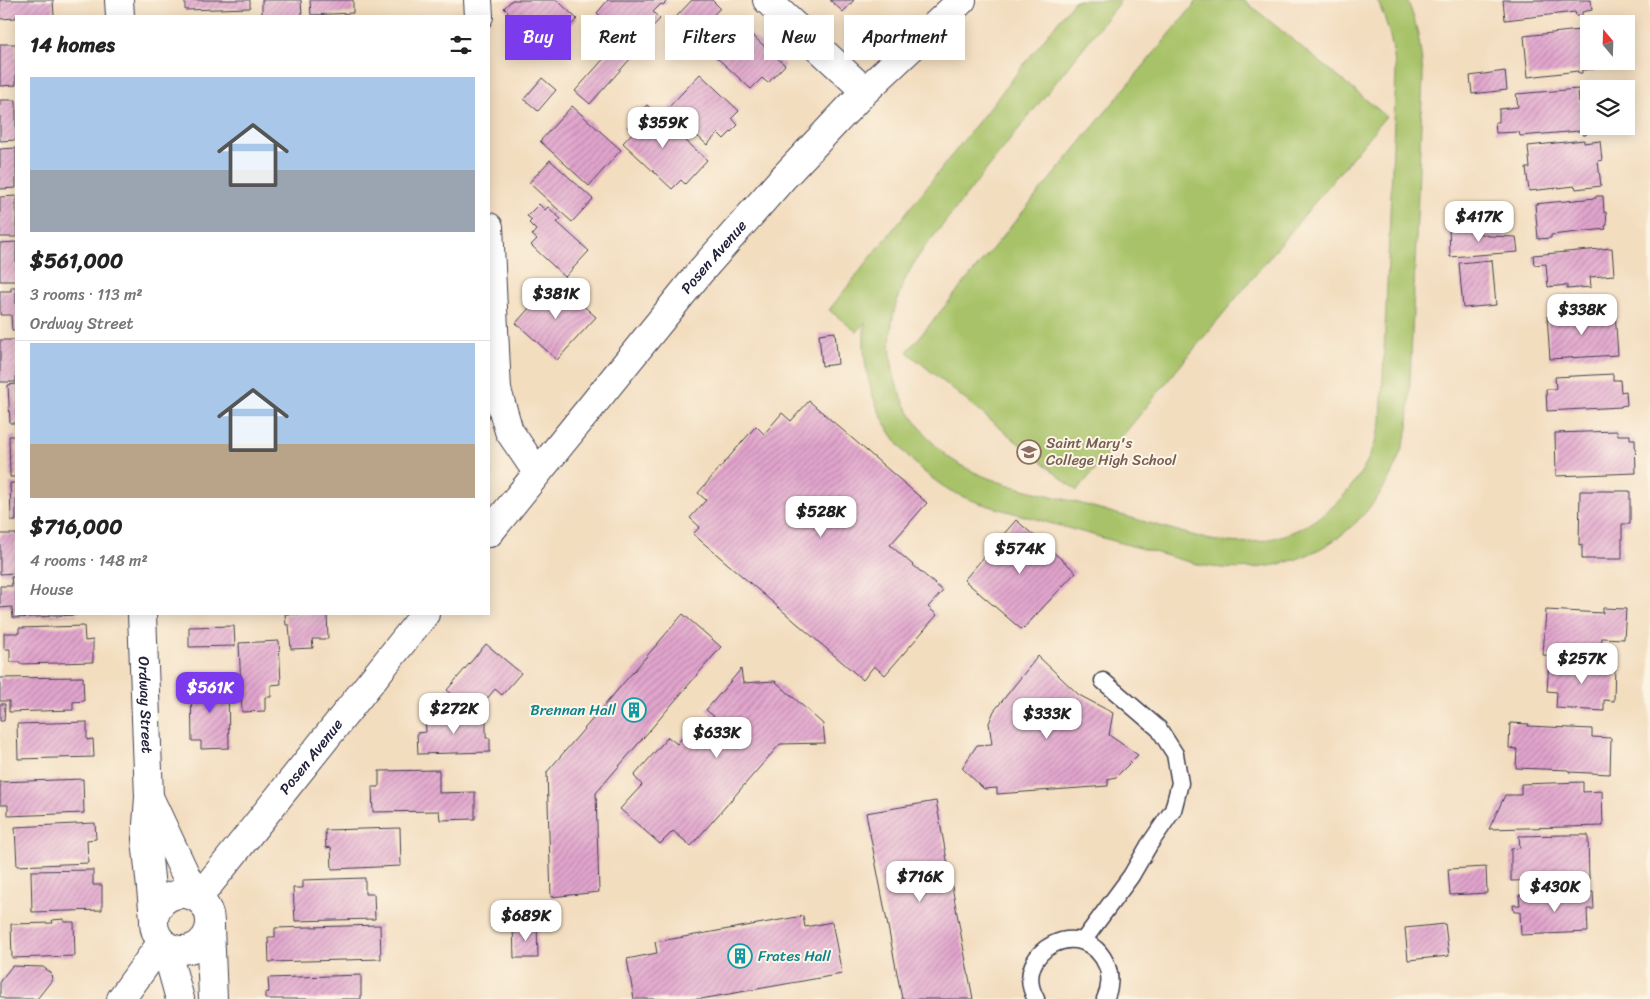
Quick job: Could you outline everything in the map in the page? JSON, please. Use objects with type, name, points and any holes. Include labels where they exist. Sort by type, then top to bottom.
[{"type":"street","points":[[119,0],[120,15]]},
{"type":"street","points":[[478,0],[479,15]]},
{"type":"street","points":[[767,0],[865,91]]},
{"type":"street","name":"Posen Avenue","points":[[490,532],[700,272],[782,179],[865,91],[962,0]]},
{"type":"street","points":[[490,250],[496,390],[509,431],[537,472]]},
{"type":"street","name":"Ordway Street","points":[[142,615],[150,797],[146,839],[161,935],[180,999]]},
{"type":"street","name":"Posen Avenue","points":[[197,897],[423,615]]},
{"type":"street","name":"Ordway Street","points":[[150,797],[197,897]]},
{"type":"street","points":[[121,999],[161,935],[157,909],[164,900],[172,895],[179,894],[197,897],[208,911],[214,999]]},
{"type":"street","points":[[161,935],[178,949],[192,948],[204,939],[210,927]]},
{"type":"lane","points":[[1082,941],[1131,876],[1172,810],[1180,783],[1176,754],[1159,729],[1103,681]]},
{"type":"lane","points":[[1036,999],[1032,993],[1030,980],[1037,956],[1046,947],[1070,939],[1082,941],[1094,948],[1104,958],[1109,970],[1110,984],[1105,999]]},
{"type":"green space","points":[[1075,0],[1121,0],[914,263],[901,288],[891,328],[892,366],[900,394],[919,426],[944,454],[982,476],[1013,486],[1206,539],[1237,543],[1266,540],[1293,532],[1318,518],[1339,500],[1357,478],[1371,452],[1381,423],[1396,76],[1390,37],[1377,0],[1407,0],[1414,18],[1418,37],[1423,76],[1408,428],[1396,463],[1380,494],[1359,520],[1333,541],[1304,556],[1272,566],[1237,569],[1200,565],[988,506],[950,491],[919,467],[903,451],[879,412],[866,368],[865,322],[857,332],[829,310]]},
{"type":"green space","points":[[1198,0],[1244,0],[1386,116],[1077,491],[907,352]]},
{"type":"building","points":[[0,0],[53,0],[54,15],[15,15],[15,18],[0,19]]},
{"type":"building","points":[[185,0],[250,0],[250,8],[185,10]]},
{"type":"building","points":[[262,0],[301,0],[302,15],[262,15]]},
{"type":"building","points":[[310,0],[353,0],[353,13],[311,15]]},
{"type":"building","points":[[512,0],[557,0],[577,19],[571,25],[571,15],[511,15],[504,8]]},
{"type":"building","points":[[608,0],[668,0],[653,12],[660,19],[655,24],[655,15],[599,15],[597,13]]},
{"type":"building","points":[[692,0],[712,0],[720,8],[714,15],[678,15]]},
{"type":"building","points":[[830,0],[854,0],[843,12]]},
{"type":"building","points":[[1503,0],[1591,0],[1592,10],[1582,12],[1580,16],[1576,16],[1575,12],[1505,20]]},
{"type":"building","points":[[1580,30],[1580,70],[1582,70],[1582,73],[1578,73],[1578,71],[1528,77],[1524,36]]},
{"type":"building","points":[[754,37],[764,46],[764,60],[780,60],[785,65],[768,83],[762,78],[751,89],[719,60],[754,60]]},
{"type":"building","points":[[0,44],[15,44],[15,85],[0,86]]},
{"type":"building","points":[[603,60],[629,60],[590,104],[575,91]]},
{"type":"building","points":[[1505,71],[1507,90],[1472,94],[1470,76]]},
{"type":"building","points":[[700,74],[739,111],[732,118],[738,125],[724,139],[718,133],[707,145],[668,108]]},
{"type":"building","points":[[542,78],[556,90],[538,111],[524,99]]},
{"type":"building","points":[[1578,89],[1580,131],[1520,136],[1519,132],[1496,133],[1495,122],[1499,122],[1499,109],[1518,107],[1516,94]]},
{"type":"building","points":[[0,100],[15,100],[15,140],[0,141]]},
{"type":"building","points":[[647,105],[707,160],[685,184],[681,180],[672,189],[623,143],[633,132],[627,127]]},
{"type":"building","points":[[572,106],[621,150],[589,186],[540,141]]},
{"type":"building","points":[[1584,140],[1584,143],[1600,141],[1602,160],[1598,161],[1601,186],[1576,189],[1575,186],[1529,191],[1526,168],[1530,168],[1528,146]]},
{"type":"building","points":[[15,148],[15,188],[0,189],[0,149]]},
{"type":"building","points":[[550,160],[593,199],[572,222],[529,183]]},
{"type":"building","points":[[15,196],[15,237],[0,237],[0,197]]},
{"type":"building","points":[[1596,196],[1603,196],[1604,213],[1606,212],[1606,229],[1551,235],[1551,238],[1538,239],[1535,204],[1596,198]]},
{"type":"building","points":[[539,204],[545,210],[548,207],[561,219],[557,222],[589,251],[565,277],[531,245],[537,239],[532,235],[536,230],[529,223],[532,220],[527,216]]},
{"type":"building","points":[[1449,225],[1489,236],[1516,237],[1518,252],[1450,257]]},
{"type":"building","points":[[15,242],[15,281],[0,281],[0,243]]},
{"type":"building","points":[[1612,248],[1614,275],[1590,277],[1591,287],[1567,289],[1567,285],[1548,287],[1546,264],[1534,265],[1533,255]]},
{"type":"building","points":[[1492,260],[1496,305],[1463,308],[1459,263]]},
{"type":"building","points":[[554,280],[596,317],[557,360],[516,323]]},
{"type":"building","points":[[11,287],[15,287],[15,330],[12,330],[11,315],[0,315],[0,291],[11,291]]},
{"type":"building","points":[[1615,312],[1618,355],[1550,359],[1547,316]]},
{"type":"building","points":[[835,332],[838,364],[822,366],[819,334]]},
{"type":"building","points":[[0,340],[15,340],[15,382],[0,382]]},
{"type":"building","points":[[1613,374],[1613,380],[1620,380],[1621,392],[1626,391],[1627,405],[1621,407],[1547,411],[1546,389],[1556,389],[1555,377]]},
{"type":"building","points":[[15,384],[15,423],[10,423],[8,385]]},
{"type":"building","points":[[809,401],[927,503],[890,545],[943,591],[928,607],[937,615],[885,675],[874,666],[863,680],[693,534],[700,527],[690,518],[706,500],[698,493],[756,426],[764,434],[782,413],[791,421]]},
{"type":"building","points":[[1617,431],[1618,435],[1630,435],[1630,439],[1635,439],[1636,473],[1556,476],[1555,433]]},
{"type":"building","points":[[9,436],[15,436],[15,477],[10,477]]},
{"type":"building","points":[[10,483],[15,483],[15,521],[11,521]]},
{"type":"building","points":[[1580,491],[1630,491],[1630,524],[1622,524],[1622,559],[1582,559],[1582,544],[1579,545]]},
{"type":"building","points":[[1016,520],[1076,572],[1022,630],[964,580]]},
{"type":"building","points":[[0,534],[15,534],[15,573],[0,574]]},
{"type":"building","points":[[11,577],[15,577],[15,615],[77,615],[13,618],[12,607],[0,608],[0,586],[12,586]]},
{"type":"building","points":[[1603,608],[1626,609],[1624,639],[1602,638],[1600,659],[1543,655],[1546,610],[1603,613]]},
{"type":"building","name":"Brennan Hall","points":[[683,614],[721,647],[596,793],[599,892],[551,897],[547,772]]},
{"type":"building","points":[[285,615],[327,615],[328,639],[312,639],[313,648],[291,649],[289,625],[286,625]]},
{"type":"building","points":[[84,626],[85,641],[93,640],[93,662],[20,664],[20,662],[10,662],[10,649],[4,649],[4,633],[19,633],[19,628]]},
{"type":"building","points":[[234,626],[235,646],[189,647],[189,627]]},
{"type":"building","points":[[279,641],[281,684],[271,685],[271,697],[265,697],[265,711],[242,712],[239,643]]},
{"type":"building","points":[[486,644],[521,673],[502,695],[495,689],[475,713],[447,690]]},
{"type":"building","points":[[1038,656],[1079,695],[1113,713],[1109,735],[1138,755],[1116,777],[1108,779],[1108,786],[997,794],[997,788],[984,789],[962,768],[977,745],[992,744],[989,723],[994,711]]},
{"type":"building","points":[[1549,662],[1615,664],[1614,701],[1604,700],[1604,711],[1556,708],[1557,692],[1547,691]]},
{"type":"building","points":[[741,669],[743,683],[775,681],[823,724],[825,743],[780,744],[691,846],[673,831],[660,844],[620,809],[642,785],[634,776],[668,737],[677,744],[697,719],[707,726],[715,717],[706,710]]},
{"type":"building","points":[[83,677],[84,701],[73,702],[73,710],[9,712],[9,701],[0,701],[0,678]]},
{"type":"building","points":[[228,680],[229,748],[201,749],[201,741],[192,741],[191,681]]},
{"type":"building","points":[[0,704],[5,704],[4,721],[0,721]]},
{"type":"building","points":[[486,714],[486,738],[490,738],[490,752],[418,754],[417,733],[426,732],[425,716]]},
{"type":"building","points":[[87,722],[87,740],[93,739],[94,757],[18,759],[17,724]]},
{"type":"building","points":[[1510,723],[1529,724],[1528,726],[1592,729],[1592,737],[1611,738],[1610,774],[1516,768],[1517,749],[1509,748]]},
{"type":"building","points":[[439,770],[439,793],[475,792],[475,819],[440,820],[439,811],[373,812],[372,787],[379,787],[379,771]]},
{"type":"building","points":[[83,779],[84,813],[8,816],[8,805],[0,805],[0,782]]},
{"type":"building","points":[[1583,782],[1583,792],[1602,791],[1603,826],[1489,829],[1505,795],[1521,795],[1521,784]]},
{"type":"building","points":[[936,801],[973,999],[902,999],[866,813]]},
{"type":"building","points":[[95,823],[96,839],[87,840],[88,863],[17,866],[15,827]]},
{"type":"building","points":[[400,828],[401,866],[332,869],[331,847],[326,848],[325,830]]},
{"type":"building","points":[[1588,835],[1589,879],[1511,881],[1511,849],[1520,848],[1519,836]]},
{"type":"building","points":[[1486,867],[1487,893],[1450,895],[1448,869]]},
{"type":"building","points":[[93,870],[93,885],[102,885],[102,910],[32,912],[31,871]]},
{"type":"building","points":[[365,878],[365,894],[374,894],[375,919],[295,921],[293,888],[303,888],[303,880]]},
{"type":"building","points":[[1593,892],[1594,909],[1587,909],[1588,932],[1521,935],[1520,912],[1514,912],[1513,905],[1520,905],[1519,895]]},
{"type":"building","name":"Frates Hall","points":[[803,916],[805,927],[832,922],[842,974],[701,999],[634,999],[627,959],[657,953],[655,942]]},
{"type":"building","points":[[64,919],[64,922],[74,922],[75,956],[12,958],[11,924],[53,923],[52,920]]},
{"type":"building","points":[[1445,924],[1449,956],[1408,960],[1405,928]]},
{"type":"building","points":[[380,925],[381,959],[269,962],[268,937],[275,937],[275,928]]},
{"type":"building","points":[[513,925],[537,925],[538,958],[514,958]]},
{"type":"building","points":[[12,966],[43,967],[51,973],[52,980],[37,999],[4,999],[0,996],[0,981]]},
{"type":"building","points":[[361,975],[361,999],[265,999],[265,993],[269,992],[268,978]]},
{"type":"place","name":"Saint Mary's College High School","points":[[1029,452]]},
{"type":"place","name":"Brennan Hall","points":[[634,710]]},
{"type":"place","name":"Frates Hall","points":[[740,956]]}]
